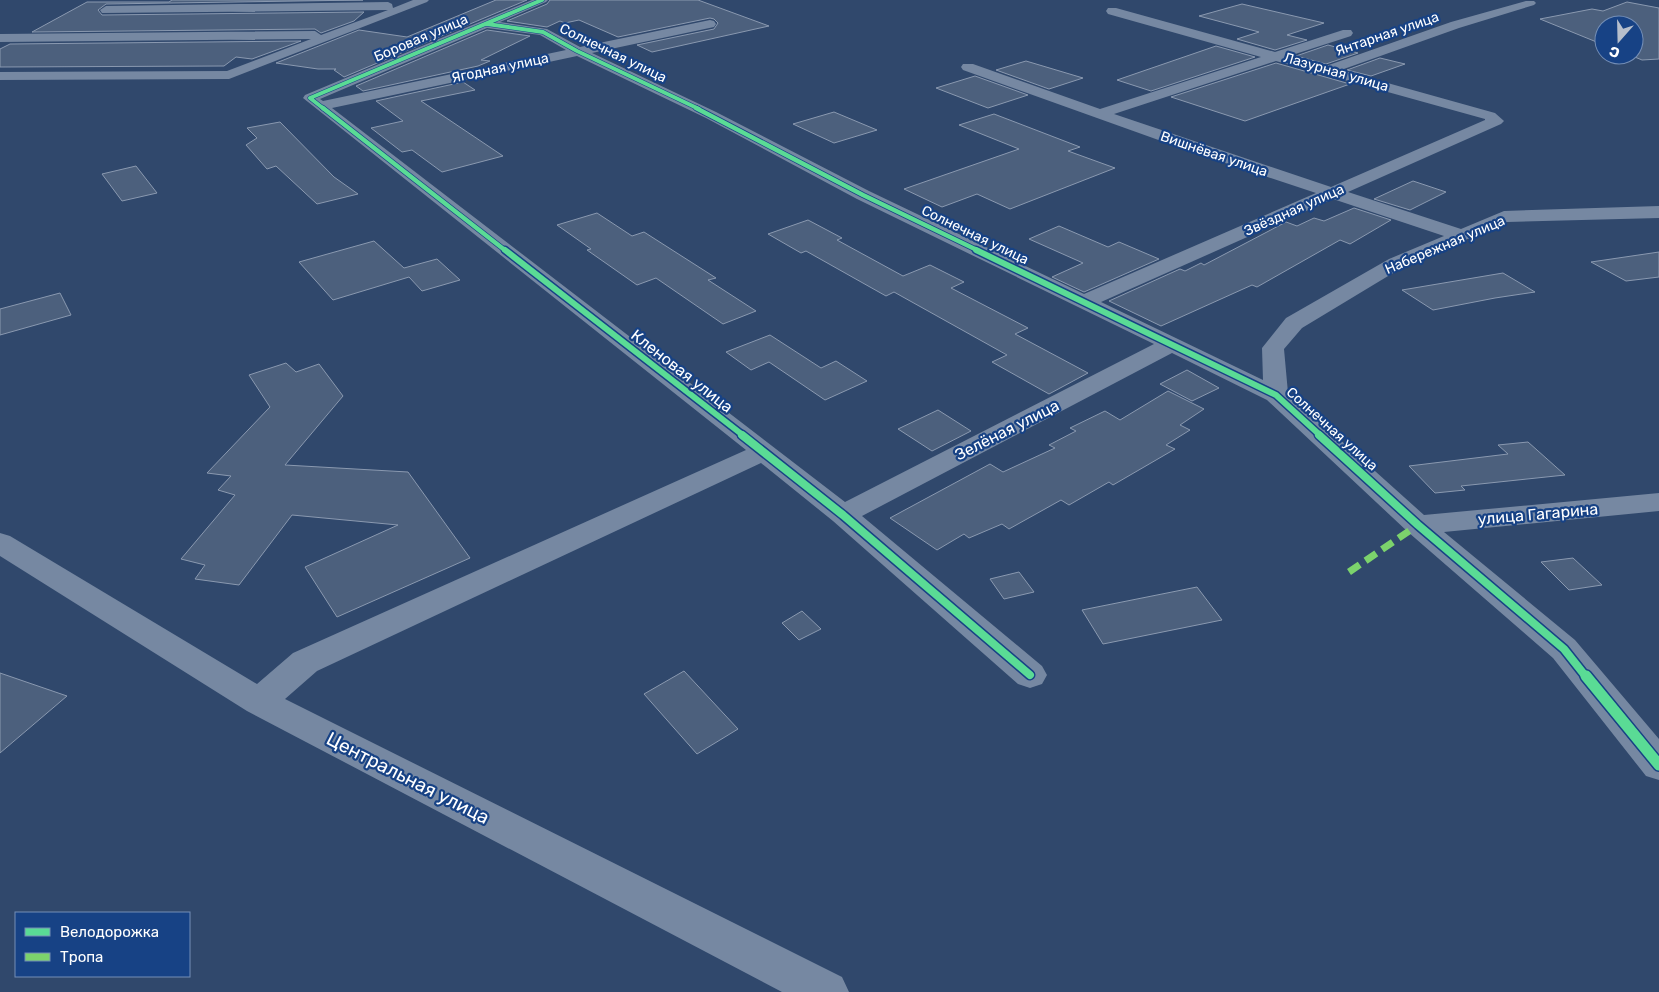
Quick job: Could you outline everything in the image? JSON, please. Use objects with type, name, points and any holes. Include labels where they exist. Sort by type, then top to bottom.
[{"type":"street","points":[[0,76],[229,74],[422,0]]},
{"type":"street","name":"Боровая улица","points":[[315,102],[542,0]]},
{"type":"street","name":"Янтарная улица","points":[[1328,70],[1455,25],[1530,3]]},
{"type":"street","points":[[106,10],[407,6]]},
{"type":"street","points":[[1112,11],[1277,56],[1347,33]]},
{"type":"street","name":"Солнечная улица","points":[[487,24],[542,32],[577,51],[711,115],[862,195],[1276,395],[1418,525],[1564,649],[1659,765]]},
{"type":"street","name":"Ягодная улица","points":[[315,102],[710,24]]},
{"type":"street","points":[[0,38],[331,35]]},
{"type":"street","name":"Лазурная улица","points":[[1099,114],[1277,56],[1490,116]]},
{"type":"street","name":"Вишнёвая улица","points":[[968,67],[1330,194],[1461,235]]},
{"type":"street","name":"Кленовая улица","points":[[315,102],[843,515],[1030,674]]},
{"type":"street","name":"Звёздная улица","points":[[1084,302],[1496,121],[1490,116]]},
{"type":"street","name":"Набережная улица","points":[[1276,395],[1273,348],[1294,322],[1396,263],[1504,217],[1659,212]]},
{"type":"street","name":"Зелёная улица","points":[[843,515],[1172,344]]},
{"type":"street","points":[[259,702],[305,662],[764,452]]},
{"type":"street","name":"улица Гагарина","points":[[1418,525],[1659,502]]},
{"type":"street","name":"Центральная улица","points":[[0,543],[259,702],[827,992]]},
{"type":"building","points":[[172,0],[363,0],[106,4],[98,10],[102,15],[364,12],[354,21],[321,33],[315,29],[32,32],[87,2],[169,2]]},
{"type":"building","points":[[496,0],[527,0],[344,77],[334,70],[336,69],[318,69],[276,63],[359,30],[407,37]]},
{"type":"building","points":[[550,0],[698,0],[769,26],[652,52],[637,45],[714,29],[718,23],[710,18],[618,37],[579,20],[565,23],[560,21],[547,27],[507,21],[547,4]]},
{"type":"building","points":[[1627,2],[1659,8],[1659,59],[1644,60],[1644,15],[1594,15],[1594,41],[1540,19],[1592,9],[1603,11]]},
{"type":"building","points":[[1242,4],[1324,23],[1287,35],[1307,40],[1275,50],[1237,39],[1259,32],[1199,16]]},
{"type":"building","points":[[487,30],[530,36],[481,60],[490,61],[478,66],[363,91],[356,86]]},
{"type":"building","points":[[301,41],[252,59],[236,57],[224,66],[0,67],[0,49],[10,44]]},
{"type":"building","points":[[1328,45],[1358,53],[1326,64],[1296,56]]},
{"type":"building","points":[[1216,46],[1255,57],[1151,91],[1117,80]]},
{"type":"building","points":[[1380,58],[1405,64],[1371,76],[1347,70]]},
{"type":"building","points":[[1026,61],[1083,78],[1049,89],[996,70]]},
{"type":"building","points":[[1276,63],[1350,84],[1245,121],[1171,97]]},
{"type":"building","points":[[975,76],[1028,95],[988,108],[936,88]]},
{"type":"building","points":[[463,82],[475,90],[421,101],[503,156],[442,172],[412,150],[402,152],[371,128],[403,121],[376,101]]},
{"type":"building","points":[[834,112],[877,130],[834,143],[793,124]]},
{"type":"building","points":[[994,114],[1080,147],[1068,151],[1115,168],[1010,209],[977,194],[942,207],[904,189],[1019,149],[959,125]]},
{"type":"building","points":[[280,122],[334,177],[358,194],[317,204],[276,166],[267,169],[246,145],[257,138],[247,128]]},
{"type":"building","points":[[136,166],[157,193],[122,201],[102,174]]},
{"type":"building","points":[[1413,181],[1446,192],[1410,210],[1374,199]]},
{"type":"building","points":[[1354,208],[1391,220],[1350,244],[1340,240],[1257,287],[1252,285],[1161,326],[1109,301],[1180,269],[1185,271],[1201,263],[1204,265],[1286,222],[1297,226],[1314,218],[1324,221]]},
{"type":"building","points":[[597,213],[632,236],[644,232],[716,278],[708,280],[756,311],[723,324],[656,278],[637,285],[587,250],[591,249],[557,225]]},
{"type":"building","points":[[808,220],[842,238],[837,240],[903,276],[930,265],[964,282],[951,288],[1028,328],[1015,334],[1088,373],[1049,394],[992,362],[1007,355],[894,292],[886,296],[806,251],[801,253],[768,234]]},
{"type":"building","points":[[1059,226],[1108,247],[1119,242],[1159,259],[1084,292],[1052,277],[1083,263],[1029,239]]},
{"type":"building","points":[[374,241],[404,268],[437,259],[460,280],[422,291],[409,277],[333,300],[299,262]]},
{"type":"building","points":[[1659,252],[1659,277],[1626,281],[1591,262]]},
{"type":"building","points":[[1503,273],[1535,292],[1433,310],[1402,290]]},
{"type":"building","points":[[60,293],[71,315],[0,335],[0,309]]},
{"type":"building","points":[[770,335],[821,368],[836,361],[867,381],[825,400],[769,362],[751,370],[726,352]]},
{"type":"building","points":[[286,363],[296,372],[319,364],[343,396],[285,465],[408,472],[470,558],[337,617],[305,567],[398,525],[292,515],[239,585],[195,579],[205,565],[181,559],[235,495],[218,490],[231,476],[207,473],[270,407],[249,375]]},
{"type":"building","points":[[1187,370],[1219,388],[1192,401],[1160,384]]},
{"type":"building","points":[[1168,391],[1204,409],[1180,425],[1190,430],[1166,445],[1175,449],[1113,485],[1109,482],[1069,505],[1061,500],[1009,529],[1002,524],[969,538],[964,534],[937,550],[890,518],[990,464],[1003,472],[1055,448],[1049,445],[1076,431],[1070,428],[1105,411],[1120,420]]},
{"type":"building","points":[[938,410],[971,431],[932,451],[898,429]]},
{"type":"building","points":[[1528,442],[1565,475],[1461,486],[1465,490],[1435,493],[1409,466],[1508,454],[1498,445]]},
{"type":"building","points":[[1573,558],[1602,585],[1569,590],[1541,562]]},
{"type":"building","points":[[1019,572],[1034,592],[1004,599],[990,579]]},
{"type":"building","points":[[1197,587],[1222,620],[1103,644],[1082,610]]},
{"type":"building","points":[[802,611],[821,629],[799,640],[782,623]]},
{"type":"building","points":[[684,671],[738,729],[697,754],[644,694]]},
{"type":"building","points":[[0,673],[67,696],[0,753]]},
{"type":"marked path","points":[[1349,572],[1418,525]]},
{"type":"cycle path","points":[[542,0],[310,98],[843,515],[1030,675]]},
{"type":"cycle path","points":[[487,24],[543,32],[577,51],[711,115],[863,195],[1276,395],[1418,525],[1564,649],[1659,765]]}]
